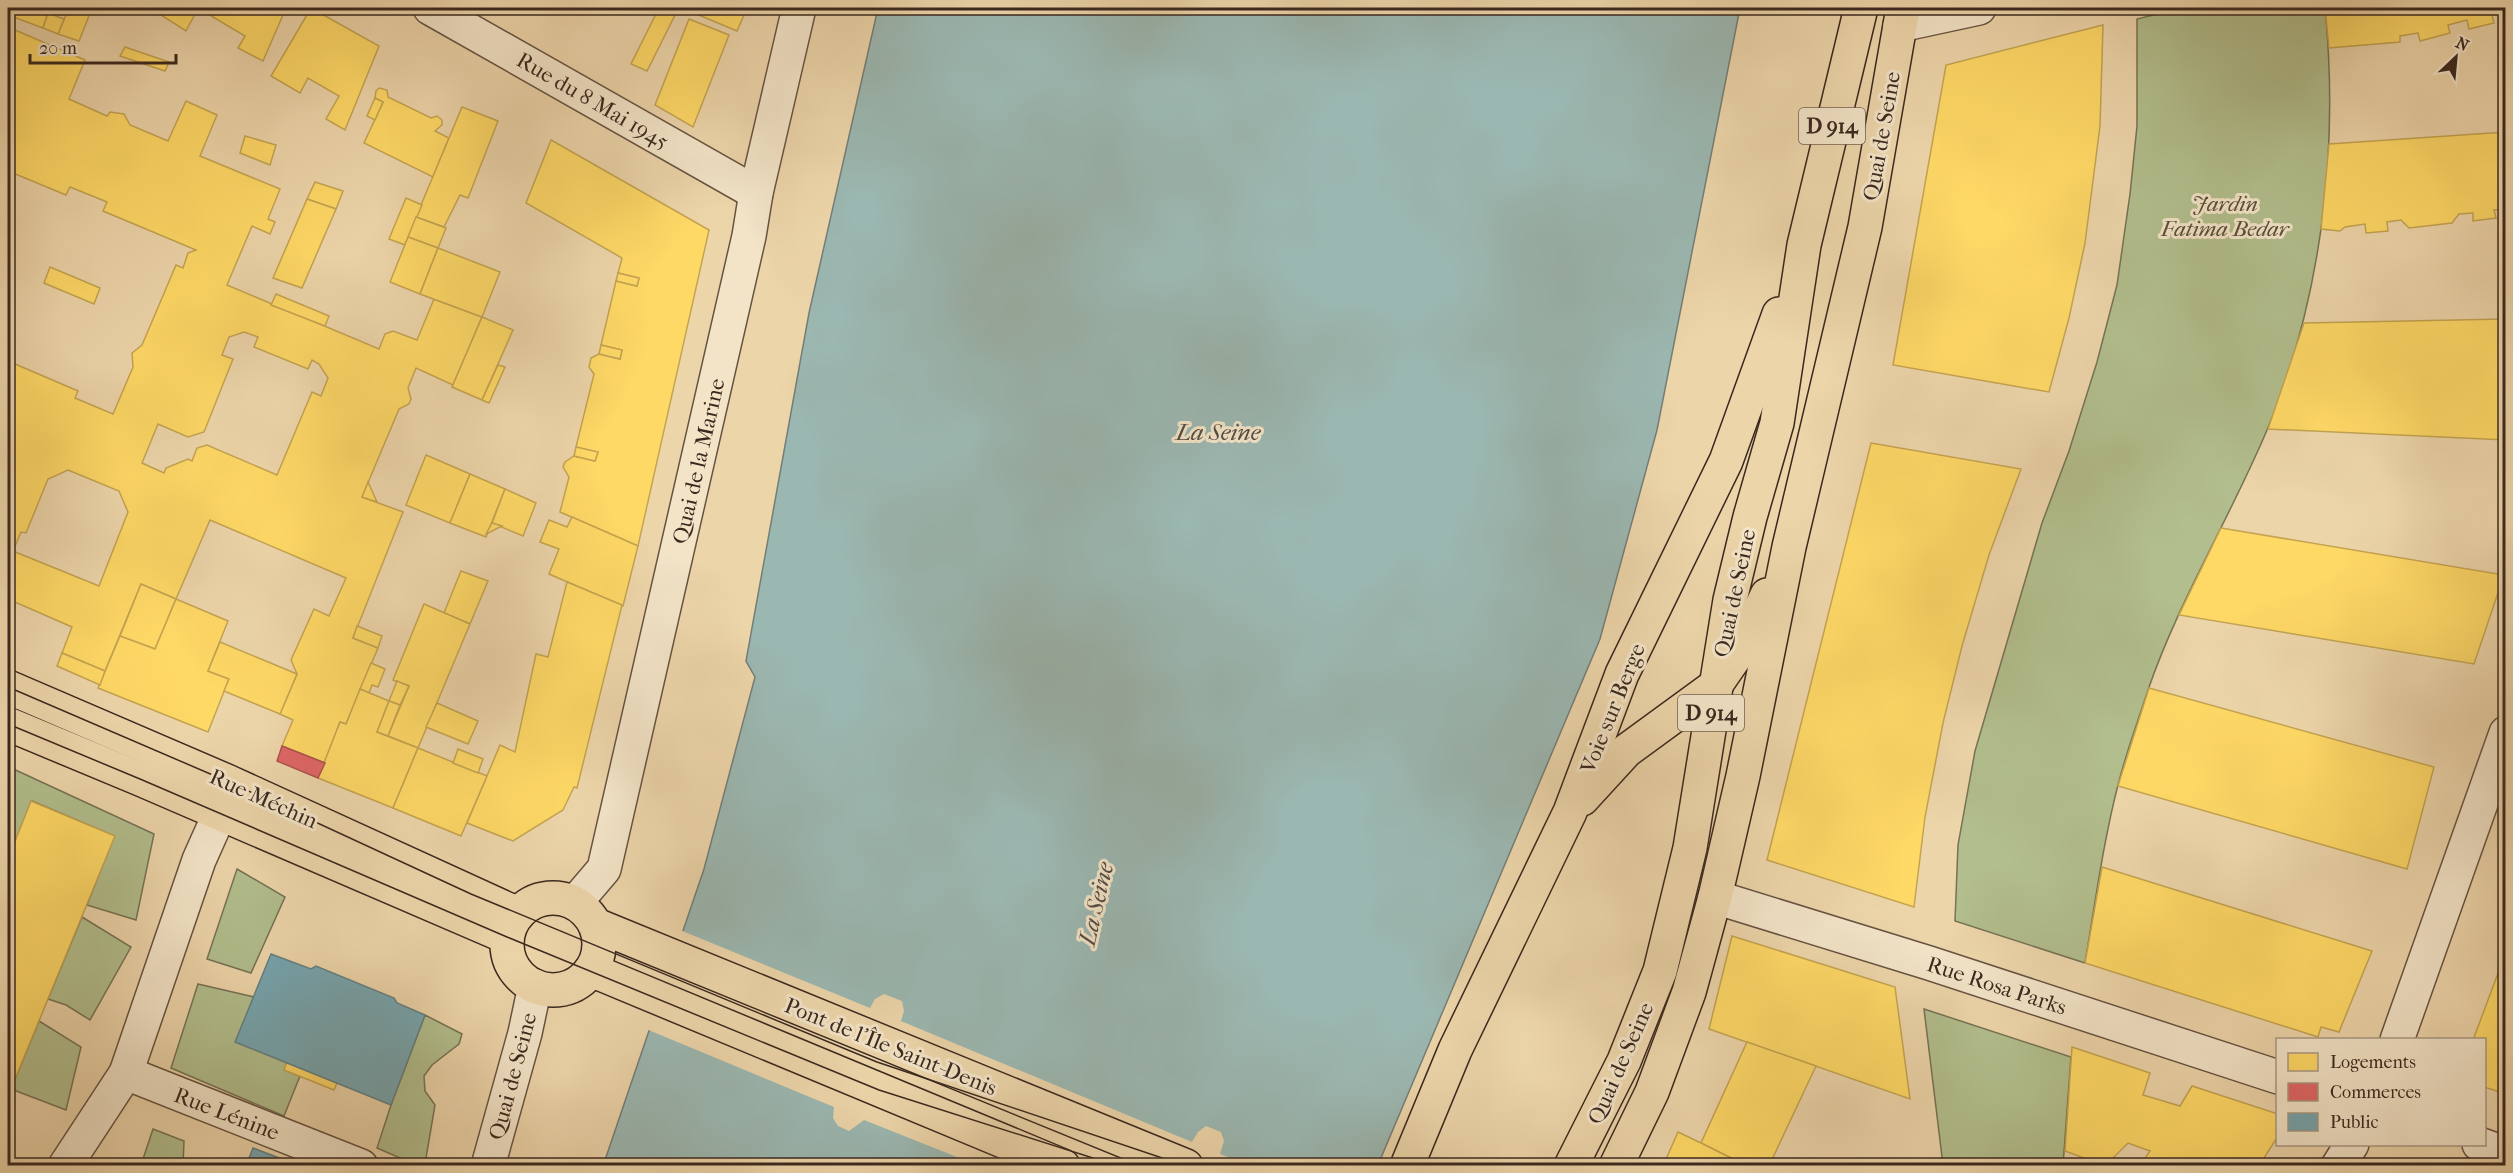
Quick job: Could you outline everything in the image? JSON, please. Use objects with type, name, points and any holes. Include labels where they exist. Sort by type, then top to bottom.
[{"type":"main road","name":"Quai de Seine","points":[[1571,1166],[1624,1061],[1660,971],[1690,848],[1730,600],[1750,517],[1777,423],[1804,245],[1861,8]]},
{"type":"main road","name":"Quai de Seine","points":[[1616,1166],[1652,1092],[1689,992],[1715,897],[1743,776],[1789,548],[1865,227],[1902,16]]},
{"type":"main road","name":"Voie sur Berge","points":[[1407,1166],[1455,1050],[1570,812],[1622,674],[1726,461],[1804,245]]},
{"type":"main road","points":[[1570,812],[1626,751],[1715,686],[1744,644],[1789,548]]},
{"type":"main road","name":"Rue Méchin","points":[[8,687],[229,782],[512,926]]},
{"type":"main road","name":"Rue Méchin","points":[[8,724],[220,813],[512,926]]},
{"type":"main road","points":[[563,898],[585,914],[599,948],[591,970],[580,981],[566,988],[550,990],[535,986],[523,978],[513,966],[508,952],[512,926],[538,900],[563,898]]},
{"type":"main road","name":"Pont de l'Île Saint-Denis","points":[[585,914],[643,945],[1186,1166]]},
{"type":"main road","name":"Pont de l'Île Saint-Denis","points":[[591,970],[1063,1166]]},
{"type":"street","name":"Rue du 8 Mai 1945","points":[[430,8],[756,194]]},
{"type":"street","name":"Quai de la Marine","points":[[585,914],[604,869],[799,8]]},
{"type":"street","points":[[1902,16],[1979,8]]},
{"type":"street","points":[[2398,1038],[2505,733]]},
{"type":"street","points":[[65,1166],[126,1073],[199,860],[220,813]]},
{"type":"street","name":"Rue Rosa Parks","points":[[1715,897],[1983,980],[2276,1077]]},
{"type":"street","name":"Quai de Seine","points":[[488,1166],[525,1033],[535,986]]},
{"type":"street","name":"Rue Lénine","points":[[126,1073],[361,1166]]},
{"type":"street","points":[[2338,1166],[2351,1146]]},
{"type":"street","points":[[2484,1146],[2505,1154]]},
{"type":"green space","name":"Jardin Fatima Bedar","points":[[2181,8],[2325,8],[2330,115],[2322,222],[2313,276],[2286,380],[2253,463],[2160,657],[2125,761],[2113,807],[2085,963],[1955,921],[1958,845],[1975,751],[2042,523],[2069,451],[2097,362],[2117,285],[2137,126],[2137,19]]},
{"type":"green space","points":[[9,767],[154,834],[136,920],[87,905],[114,836],[32,801],[8,859]]},
{"type":"green space","points":[[237,869],[285,897],[251,973],[207,959]]},
{"type":"green space","points":[[82,917],[131,947],[90,1020],[66,1005],[48,999]]},
{"type":"green space","points":[[198,984],[254,997],[287,1062],[285,1070],[300,1076],[284,1116],[171,1068]]},
{"type":"green space","points":[[1924,1009],[2071,1057],[2063,1165],[1943,1165]]},
{"type":"green space","points":[[425,1015],[462,1034],[459,1044],[432,1065],[424,1076],[425,1091],[435,1105],[426,1158],[416,1165],[377,1148]]},
{"type":"green space","points":[[39,1021],[81,1047],[66,1110],[11,1089]]},
{"type":"green space","points":[[153,1129],[184,1141],[183,1165],[141,1165]]},
{"type":"water","name":"La Seine","points":[[878,8],[1740,8],[1657,430],[1600,639],[1378,1165],[603,1166],[704,869],[755,677],[746,661],[809,313]]},
{"type":"pier","points":[[680,930],[870,1008],[875,999],[884,994],[902,1001],[904,1011],[901,1021],[1192,1142],[1198,1132],[1206,1126],[1221,1132],[1224,1141],[1220,1154],[1248,1165],[977,1165],[864,1120],[849,1131],[838,1126],[833,1118],[834,1107],[646,1029]]},
{"type":"building: Logements","points":[[8,8],[50,8],[43,28],[8,15]]},
{"type":"building: Logements","points":[[69,8],[92,8],[79,41],[58,34]]},
{"type":"building: Logements","points":[[150,8],[198,8],[186,31]]},
{"type":"building: Logements","points":[[198,8],[286,8],[263,61],[238,48],[245,36]]},
{"type":"building: Logements","points":[[311,8],[379,46],[345,130],[326,119],[339,96],[308,78],[300,93],[271,76]]},
{"type":"building: Logements","points":[[659,8],[670,8],[677,11],[647,71],[631,64]]},
{"type":"building: Logements","points":[[682,8],[747,8],[737,31]]},
{"type":"building: Logements","points":[[2325,8],[2490,8],[2494,23],[2469,29],[2467,20],[2448,25],[2450,33],[2420,41],[2418,33],[2400,36],[2400,42],[2329,48]]},
{"type":"building: Logements","points":[[48,13],[64,19],[58,34],[43,28]]},
{"type":"building: Logements","points":[[689,19],[729,35],[693,127],[655,105]]},
{"type":"building: Logements","points":[[2103,25],[2100,126],[2085,243],[2069,318],[2049,392],[1893,365],[1946,65]]},
{"type":"building: Logements","points":[[8,27],[85,60],[69,99],[107,116],[110,112],[124,114],[130,125],[168,141],[186,101],[217,115],[200,156],[280,189],[268,219],[275,222],[270,234],[252,226],[227,285],[379,349],[385,334],[393,331],[417,340],[434,299],[482,317],[453,385],[416,368],[408,388],[411,399],[409,404],[399,409],[362,497],[403,512],[353,638],[378,648],[346,724],[340,722],[325,763],[282,746],[293,720],[280,714],[297,674],[291,660],[314,609],[329,616],[346,578],[210,520],[176,599],[141,584],[105,671],[62,653],[72,627],[8,599],[8,361],[78,391],[75,398],[113,414],[133,367],[132,353],[142,345],[176,265],[183,268],[188,253],[196,250],[103,211],[107,202],[70,187],[66,195],[8,171]],"holes":[[[244,332],[258,337],[254,347],[308,369],[312,360],[319,364],[328,378],[321,396],[312,392],[277,475],[207,445],[197,448],[192,461],[188,459],[166,468],[164,473],[142,463],[158,424],[188,437],[204,432],[233,359],[222,355],[229,337]],[[68,470],[119,491],[128,512],[99,586],[13,551],[21,532],[26,533],[48,479]]]},
{"type":"building: Logements","points":[[125,47],[169,62],[165,71],[120,56]]},
{"type":"building: Logements","points":[[379,88],[387,90],[388,97],[431,118],[437,116],[442,120],[442,125],[435,131],[449,138],[433,177],[364,143],[383,102],[375,98]]},
{"type":"building: Logements","points":[[375,98],[383,102],[375,120],[367,116]]},
{"type":"building: Logements","points":[[462,107],[498,121],[468,198],[460,195],[444,227],[416,217]]},
{"type":"building: Logements","points":[[2506,132],[2506,209],[2494,210],[2496,218],[2473,221],[2473,213],[2459,214],[2452,223],[2409,228],[2401,220],[2387,222],[2388,231],[2366,233],[2365,224],[2345,227],[2340,231],[2321,229],[2329,144]]},
{"type":"building: Logements","points":[[245,136],[276,145],[270,165],[240,153]]},
{"type":"building: Logements","points":[[551,140],[709,230],[638,546],[560,512],[569,477],[563,467],[565,462],[574,456],[595,461],[598,452],[576,447],[594,374],[589,367],[591,358],[599,354],[620,359],[622,350],[601,345],[616,281],[637,286],[639,278],[618,273],[622,258],[526,203]]},
{"type":"building: Logements","points":[[315,182],[343,191],[336,209],[307,199]]},
{"type":"building: Logements","points":[[406,198],[422,205],[405,245],[389,239]]},
{"type":"building: Logements","points":[[307,199],[336,209],[302,288],[273,278]]},
{"type":"building: Logements","points":[[416,217],[446,228],[438,248],[408,237]]},
{"type":"building: Logements","points":[[408,237],[438,248],[420,294],[390,282]]},
{"type":"building: Logements","points":[[438,248],[500,272],[482,317],[420,294]]},
{"type":"building: Logements","points":[[50,267],[100,288],[94,304],[44,283]]},
{"type":"building: Logements","points":[[618,273],[639,278],[637,286],[616,281]]},
{"type":"building: Logements","points":[[276,294],[329,316],[325,326],[271,305]]},
{"type":"building: Logements","points":[[482,317],[513,330],[482,400],[452,387]]},
{"type":"building: Logements","points":[[2506,319],[2506,440],[2268,429],[2304,323]]},
{"type":"building: Logements","points":[[601,345],[622,350],[620,359],[599,354]]},
{"type":"building: Logements","points":[[498,365],[505,367],[489,403],[482,400]]},
{"type":"building: Logements","points":[[1871,443],[2021,469],[1989,555],[1962,646],[1943,723],[1925,817],[1914,907],[1767,860]]},
{"type":"building: Logements","points":[[576,447],[598,452],[595,461],[574,456]]},
{"type":"building: Logements","points":[[426,455],[470,474],[450,523],[406,505]]},
{"type":"building: Logements","points":[[470,474],[505,489],[486,537],[450,523]]},
{"type":"building: Logements","points":[[368,482],[377,502],[362,497]]},
{"type":"building: Logements","points":[[505,489],[536,503],[523,536],[492,523]]},
{"type":"building: Logements","points":[[572,517],[638,546],[623,606],[549,574],[559,549],[540,542],[549,520],[567,527]]},
{"type":"building: Logements","points":[[492,523],[502,526],[486,534]]},
{"type":"building: Logements","points":[[2221,528],[2504,575],[2474,664],[2179,615]]},
{"type":"building: Logements","points":[[461,571],[488,581],[470,624],[444,613]]},
{"type":"building: Logements","points":[[567,582],[622,605],[577,788],[574,787],[563,810],[513,841],[467,823],[500,745],[515,752],[536,654],[548,657]]},
{"type":"building: Logements","points":[[141,584],[176,599],[155,649],[120,636]]},
{"type":"building: Logements","points":[[176,599],[228,621],[208,671],[229,679],[208,732],[98,688],[120,636],[155,649]]},
{"type":"building: Logements","points":[[424,604],[470,624],[418,748],[388,736],[409,686],[393,680]]},
{"type":"building: Logements","points":[[357,626],[382,636],[378,648],[353,638]]},
{"type":"building: Logements","points":[[220,642],[297,674],[280,714],[224,691],[229,679],[208,671]]},
{"type":"building: Logements","points":[[62,653],[105,671],[100,685],[57,666]]},
{"type":"building: Logements","points":[[371,663],[385,669],[378,687],[372,685],[369,693],[360,689]]},
{"type":"building: Logements","points":[[397,681],[409,686],[400,705],[389,701]]},
{"type":"building: Logements","points":[[2149,688],[2434,767],[2407,869],[2118,786]]},
{"type":"building: Logements","points":[[360,689],[389,701],[377,732],[418,748],[393,808],[318,778],[340,722],[346,724]]},
{"type":"building: Logements","points":[[389,701],[400,705],[388,736],[377,732]]},
{"type":"building: Logements","points":[[437,703],[478,721],[468,744],[426,727]]},
{"type":"building: Logements","points":[[418,748],[487,776],[461,836],[393,808]]},
{"type":"building: Logements","points":[[458,749],[483,759],[478,773],[453,763]]},
{"type":"building: Logements","points":[[31,801],[115,836],[11,1089],[8,1087],[8,859]]},
{"type":"building: Logements","points":[[2102,867],[2372,951],[2339,1032],[2321,1027],[2318,1037],[2085,963]]},
{"type":"building: Logements","points":[[1732,936],[1895,987],[1910,1099],[1709,1029]]},
{"type":"building: Logements","points":[[2503,960],[2506,961],[2506,1094],[2486,1088],[2486,1038],[2474,1038]]},
{"type":"building: Logements","points":[[1747,1042],[1816,1066],[1769,1166],[1747,1166],[1701,1143]]},
{"type":"building: Logements","points":[[2072,1047],[2150,1073],[2143,1095],[2180,1106],[2192,1086],[2276,1113],[2276,1139],[2259,1166],[2140,1166],[2150,1151],[2128,1143],[2105,1166],[2065,1151]]},
{"type":"building: Logements","points":[[287,1062],[337,1083],[334,1090],[284,1070]]},
{"type":"building: Logements","points":[[1678,1132],[1701,1143],[1747,1166],[1663,1166]]},
{"type":"building: Commerces","points":[[282,746],[325,763],[318,778],[277,761]]},
{"type":"building: Public","points":[[271,954],[311,969],[316,966],[394,998],[397,1003],[425,1015],[391,1105],[235,1042]]},
{"type":"building: Public","points":[[253,1148],[295,1164],[294,1166],[246,1166]]},
{"type":"tram line","points":[[8,687],[229,782],[471,894],[877,1062],[1186,1166]]},
{"type":"tram line","points":[[8,724],[507,937],[879,1090],[1118,1166]]}]
